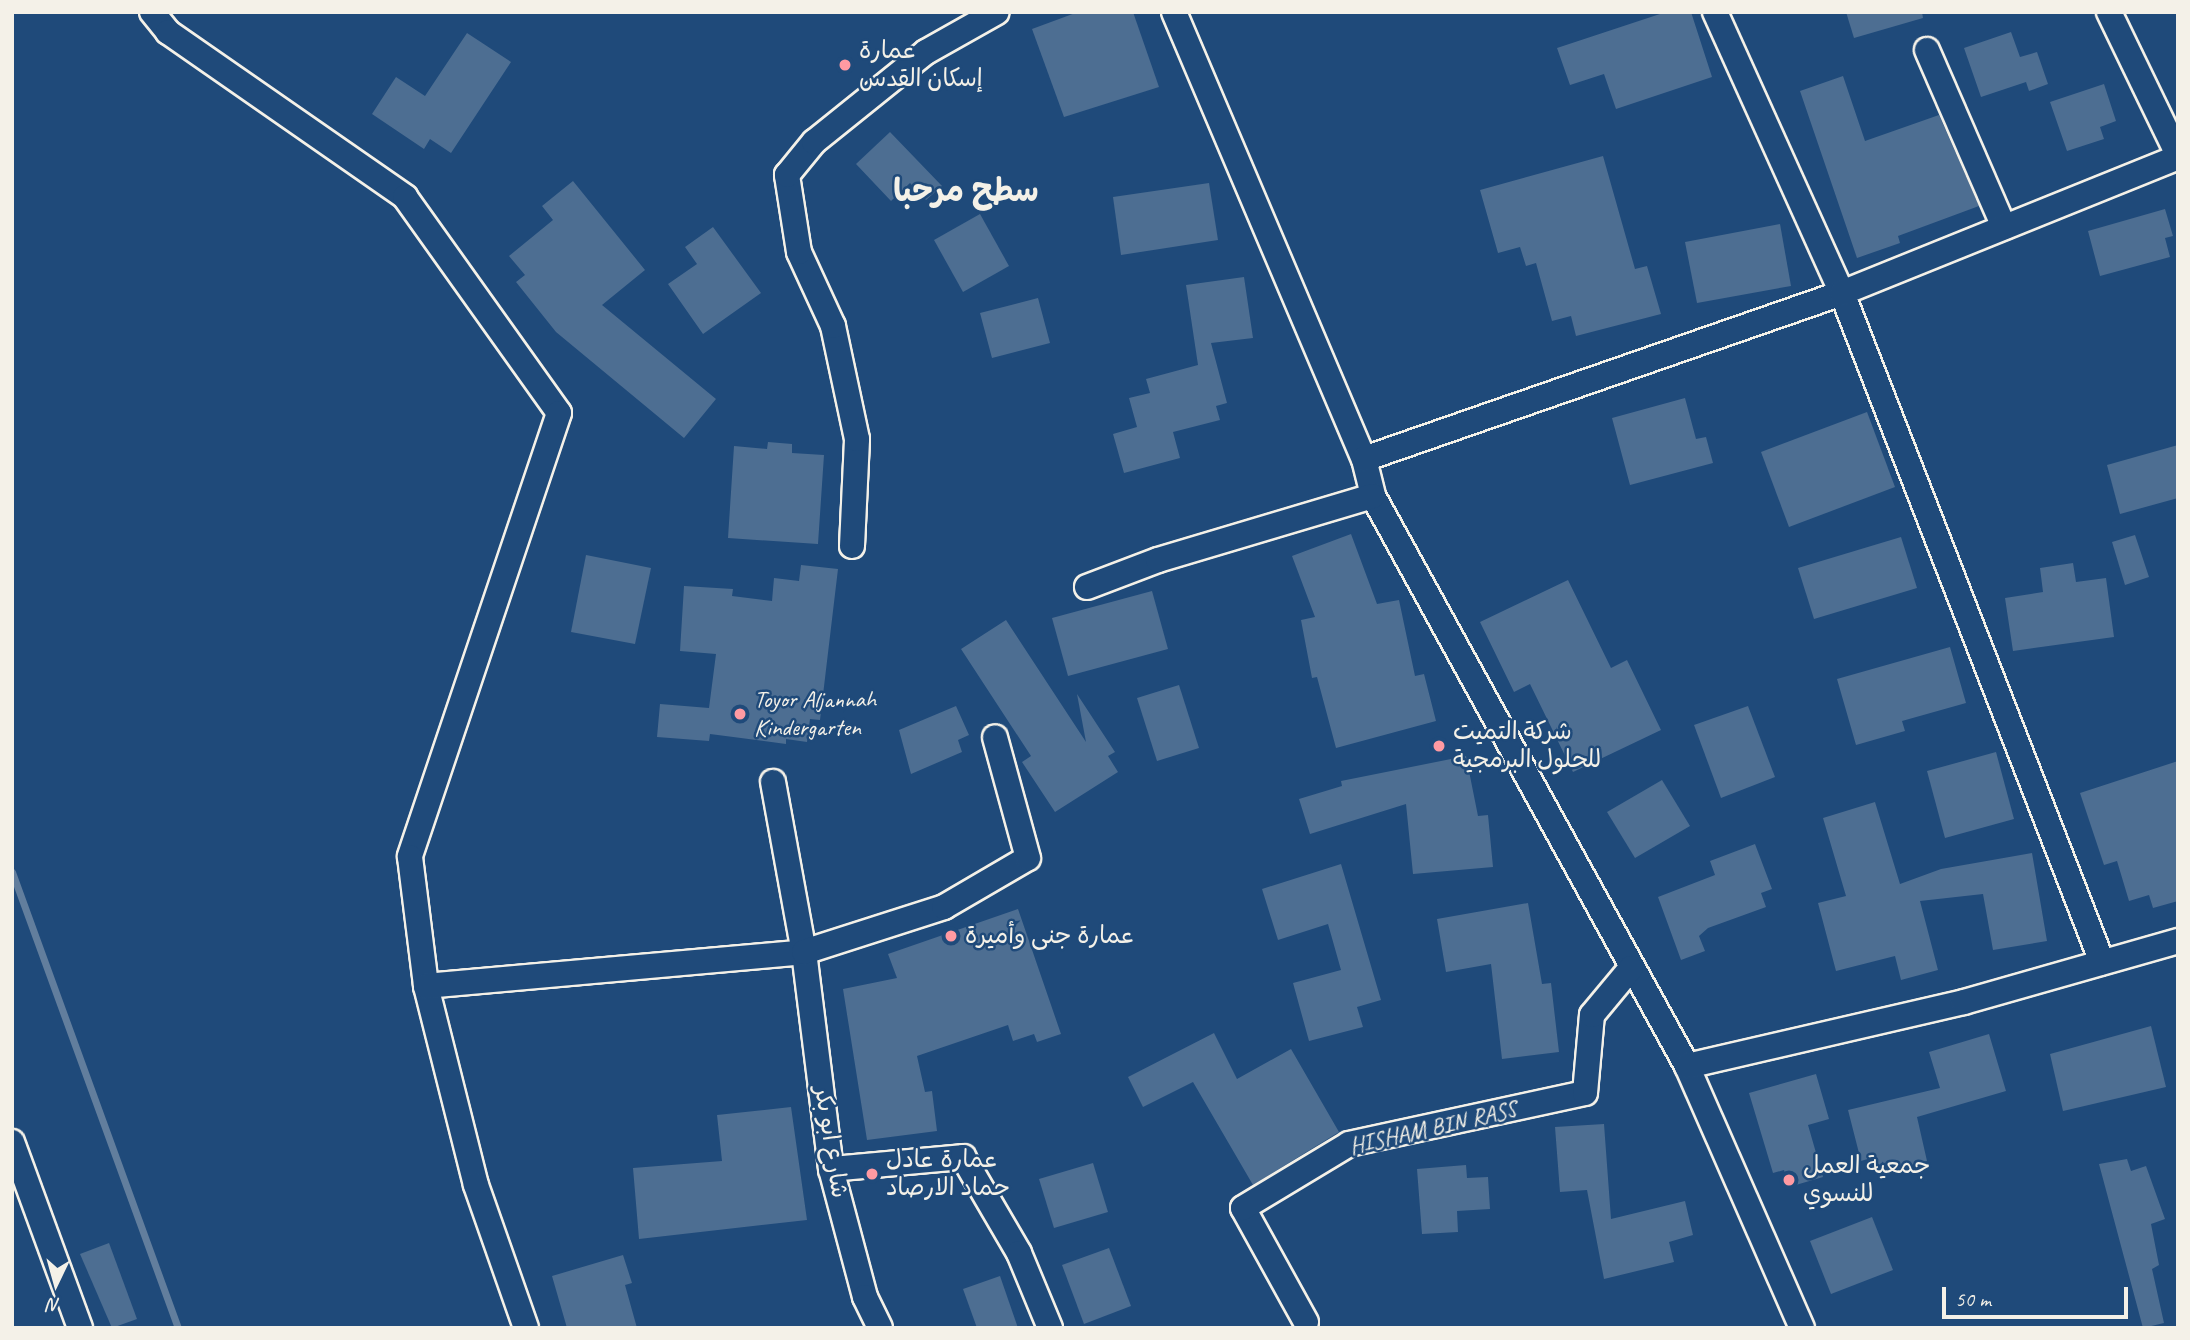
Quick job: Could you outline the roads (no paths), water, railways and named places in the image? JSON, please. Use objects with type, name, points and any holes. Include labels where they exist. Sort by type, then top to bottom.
[{"type":"street","points":[[852,546],[857,439],[834,326],[799,252],[787,175],[814,142],[926,52],[998,12]]},
{"type":"street","points":[[1174,12],[1364,459],[1373,496],[1687,1066],[1802,1328]]},
{"type":"street","points":[[1715,12],[1842,293],[2102,962]]},
{"type":"street","points":[[1364,459],[1842,293],[2178,156],[2109,12]]},
{"type":"street","points":[[153,13],[168,32],[405,197],[559,413],[410,857],[426,986],[476,1185],[526,1328]]},
{"type":"street","points":[[1927,50],[2004,227]]},
{"type":"street","points":[[1087,587],[1158,560],[1373,496]]},
{"type":"street","points":[[426,986],[804,951],[944,907],[1028,858],[995,737]]},
{"type":"street","name":"شارع ابو بكر","points":[[773,782],[804,951],[831,1169],[865,1297],[880,1328]]},
{"type":"street","points":[[1687,1066],[1964,1002],[2178,941]]},
{"type":"street","name":"HISHAM BIN RASS","points":[[1306,1322],[1243,1208],[1349,1144],[1585,1093],[1592,1015],[1631,968]]},
{"type":"street","points":[[12,1142],[80,1328]]},
{"type":"street","points":[[831,1169],[963,1157],[1019,1253],[1050,1328]]},
{"type":"waterway","points":[[12,872],[178,1328]]},
{"type":"place","name":"عمارة إسكان القدس","points":[[845,65]]},
{"type":"place","name":"Toyor Aljannah Kindergarten","points":[[740,714]]},
{"type":"place","name":"شركة التميت للحلول البرمجية","points":[[1439,746]]},
{"type":"place","name":"عمارة جنى وأميرة","points":[[951,936]]},
{"type":"place","name":"عمارة عادل حماد الارصاد","points":[[872,1174]]},
{"type":"place","name":"جمعية العمل للنسوي","points":[[1789,1180]]},
{"type":"district","name":"سطح مرحبا","points":[[966,191]]}]
